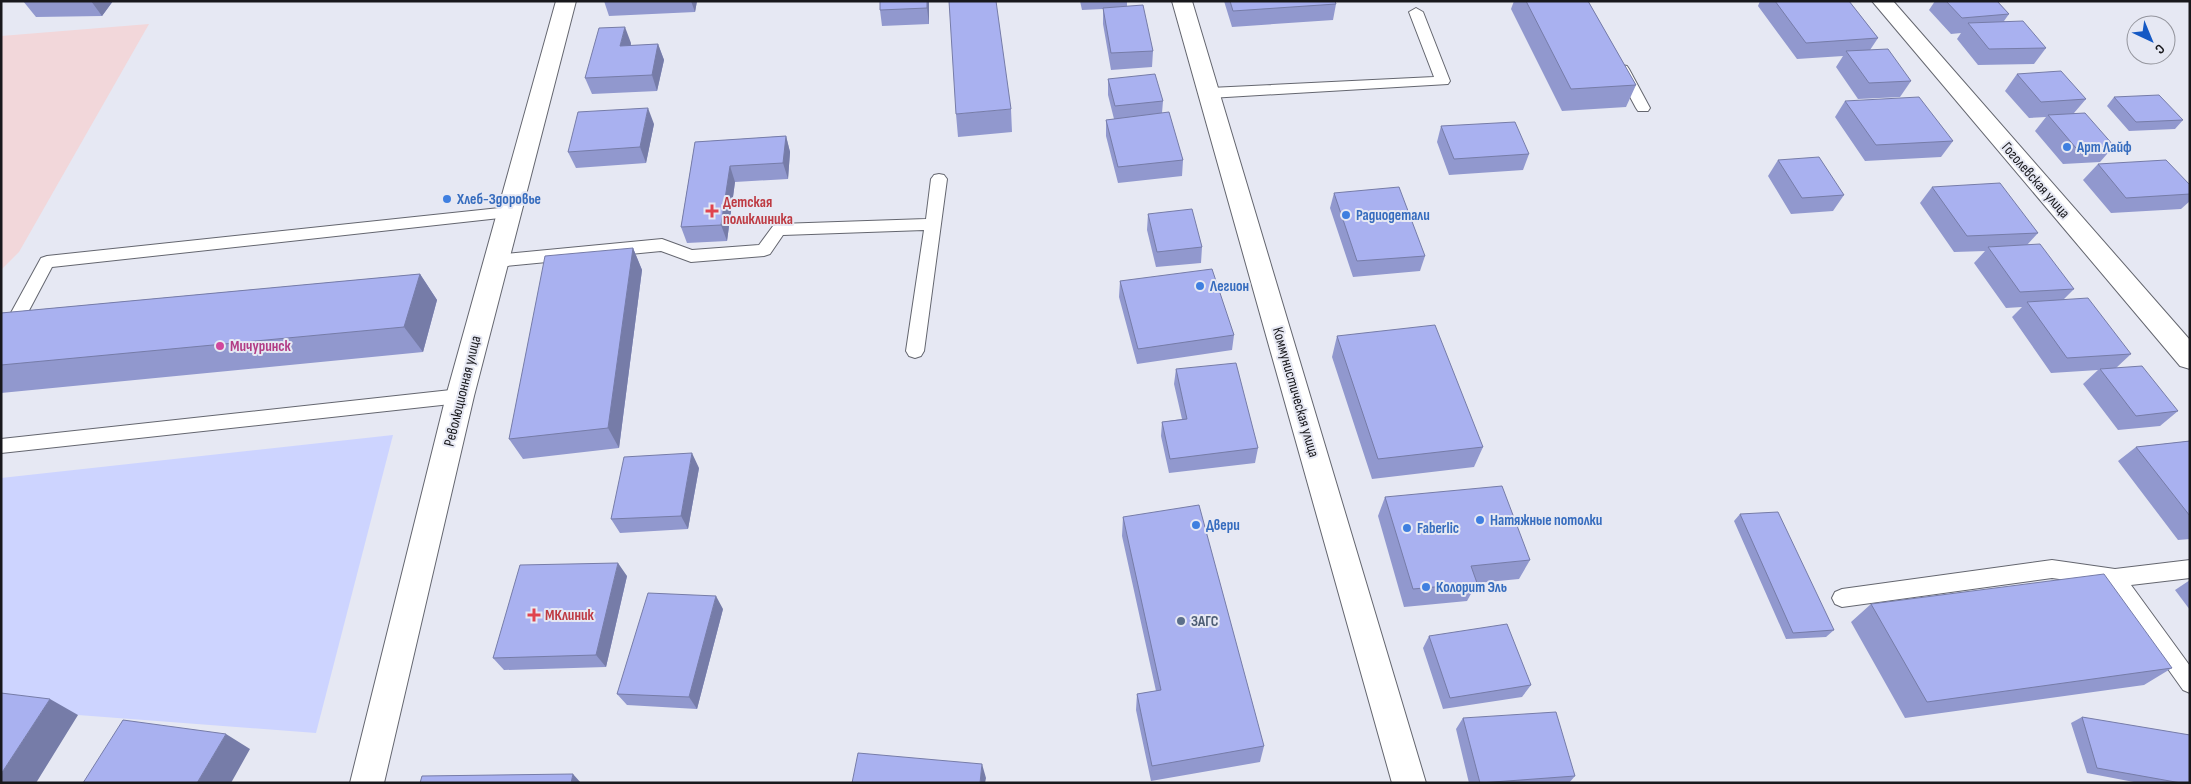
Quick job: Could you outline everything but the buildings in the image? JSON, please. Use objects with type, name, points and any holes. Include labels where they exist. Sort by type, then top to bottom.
[{"type":"street","name":"Революционная улица","points":[[367,783],[460,396],[566,1]]},
{"type":"street","name":"Коммунистическая улица","points":[[1182,1],[1409,783]]},
{"type":"street","name":"Гоголевская улица","points":[[1882,1],[2190,359]]},
{"type":"lane","points":[[1210,93],[1443,81],[1416,12]]},
{"type":"lane","points":[[1616,59],[1643,108]]},
{"type":"lane","points":[[915,351],[939,179]]},
{"type":"lane","points":[[1,347],[47,262],[509,212]]},
{"type":"lane","points":[[496,261],[662,245],[691,256],[764,250],[779,230],[933,224]]},
{"type":"lane","points":[[1,446],[460,396]]},
{"type":"lane","points":[[1842,598],[2052,569],[2115,578],[2190,569]]},
{"type":"lane","points":[[2115,578],[2190,682]]},
{"type":"shaded area","points":[[149,24],[19,252],[1,270],[1,36]]},
{"type":"shaded area","points":[[393,435],[316,733],[78,715],[1,706],[1,478]]},
{"type":"place","name":"Арт Лайф","points":[[2067,147]]},
{"type":"place","name":"Хлеб-Здоровье","points":[[447,199]]},
{"type":"place","name":"Детская поликлиника","points":[[712,211]]},
{"type":"place","name":"Радиодетали","points":[[1346,215]]},
{"type":"place","name":"Легион","points":[[1200,286]]},
{"type":"place","name":"Мичуринск","points":[[220,346]]},
{"type":"place","name":"Натяжные потолки","points":[[1480,520]]},
{"type":"place","name":"Двери","points":[[1196,525]]},
{"type":"place","name":"Faberlic","points":[[1407,528]]},
{"type":"place","name":"Колорит Эль","points":[[1426,587]]},
{"type":"place","name":"МКлиник","points":[[534,615]]},
{"type":"place","name":"ЗАГС","points":[[1181,621]]}]
